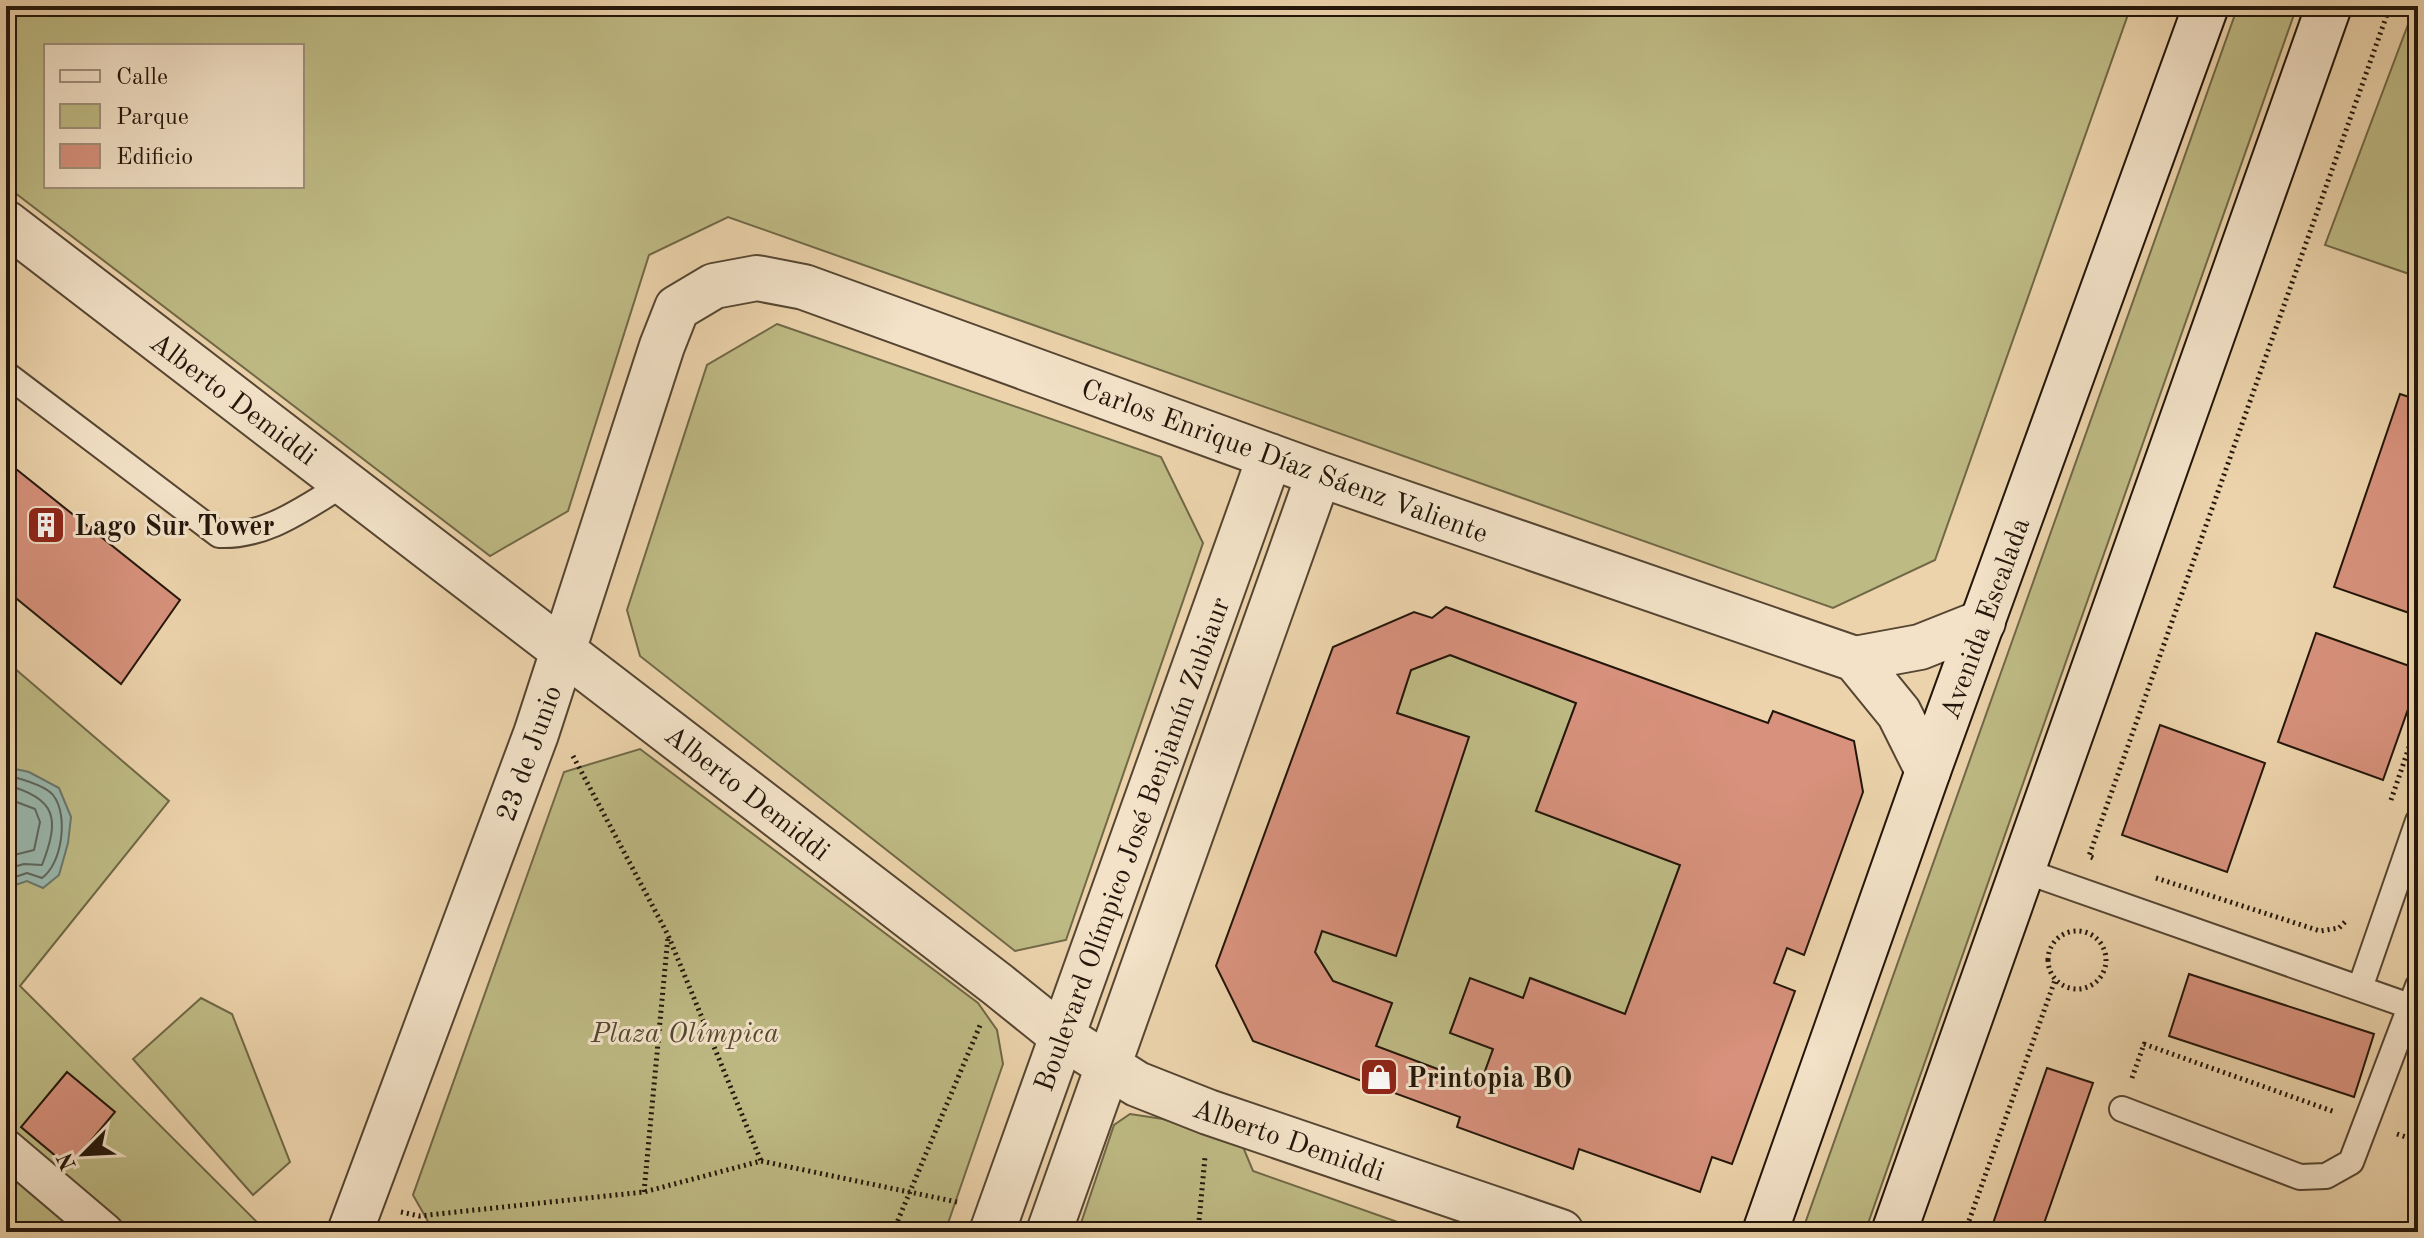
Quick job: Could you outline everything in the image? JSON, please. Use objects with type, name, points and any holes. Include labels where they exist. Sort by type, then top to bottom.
[{"type":"street","name":"Avenida Escalada","points":[[1765,1232],[1928,771],[2206,6]]},
{"type":"street","points":[[1894,1232],[2329,6]]},
{"type":"street","name":"Alberto Demiddi","points":[[6,223],[1063,1037],[1137,1084],[1208,1112],[1561,1232]]},
{"type":"street","name":"Carlos Enrique Díaz Sáenz Valiente","points":[[714,286],[757,278],[804,287],[1319,474],[1855,659],[1920,647],[1983,622]]},
{"type":"street","name":"23 de Junio","points":[[356,1217],[536,734],[662,346],[677,308],[714,286]]},
{"type":"street","name":"Boulevard Olímpico José Benjamín Zubiaur","points":[[995,1221],[1270,456]]},
{"type":"street","name":"Boulevard Olímpico José Benjamín Zubiaur","points":[[1049,1232],[1319,474]]},
{"type":"street","points":[[1855,659],[1899,713],[1928,771]]},
{"type":"street","points":[[6,1148],[105,1232]]},
{"type":"lane","points":[[6,374],[219,535],[241,536],[273,525],[346,483]]},
{"type":"lane","points":[[2360,988],[2418,821]]},
{"type":"lane","points":[[2022,870],[2360,988],[2416,1000],[2351,1162],[2326,1176],[2300,1177],[2122,1109]]},
{"type":"path","points":[[2103,861],[2089,856],[2390,6]]},
{"type":"path","points":[[2387,812],[2418,721]]},
{"type":"path","points":[[536,734],[571,751],[668,935],[761,1161]]},
{"type":"path","points":[[2146,875],[2320,931],[2339,928],[2350,917]]},
{"type":"path","points":[[1965,1232],[2055,980],[2048,966],[2048,951],[2057,937],[2071,931],[2086,931],[2099,940],[2106,954],[2105,969],[2096,982],[2083,989],[2067,988],[2055,980]]},
{"type":"path","points":[[644,1192],[668,935]]},
{"type":"path","points":[[893,1232],[997,984]]},
{"type":"path","points":[[2122,1109],[2144,1044],[2418,1141]]},
{"type":"path","points":[[1198,1232],[1208,1112]]},
{"type":"path","points":[[356,1217],[419,1216],[644,1192],[761,1161],[911,1192],[995,1221]]},
{"type":"green space","points":[[6,6],[2131,6],[1935,560],[1833,608],[728,217],[649,255],[568,511],[490,556],[6,186]]},
{"type":"green space","points":[[2238,6],[2297,6],[1865,1232],[1802,1232]]},
{"type":"green space","points":[[2415,6],[2418,6],[2418,277],[2325,245]]},
{"type":"green space","points":[[777,324],[1161,457],[1203,543],[1066,940],[1015,951],[640,656],[627,610],[707,365]]},
{"type":"green space","points":[[1450,655],[1576,703],[1536,811],[1680,865],[1625,1014],[1531,978],[1523,998],[1470,979],[1450,1033],[1493,1049],[1480,1085],[1376,1046],[1392,1003],[1333,981],[1315,952],[1322,931],[1468,737],[1397,713],[1411,670]]},
{"type":"green space","points":[[6,661],[169,801],[20,986],[267,1232],[6,1232]]},
{"type":"green space","name":"Plaza Olímpica","points":[[640,749],[978,1003],[997,1030],[1003,1064],[945,1232],[434,1232],[413,1195],[564,772]]},
{"type":"green space","points":[[201,998],[232,1014],[290,1162],[253,1195],[133,1059]]},
{"type":"green space","points":[[1130,1114],[1163,1119],[1241,1142],[1253,1171],[1426,1232],[1078,1232],[1114,1125]]},
{"type":"water","points":[[6,767],[29,772],[59,788],[71,817],[59,875],[43,888],[27,881],[6,888]]},
{"type":"building","points":[[2400,394],[2418,400],[2418,616],[2334,587]]},
{"type":"building","name":"Lago Sur Tower","points":[[6,461],[180,600],[121,684],[6,590]]},
{"type":"building","points":[[1446,607],[1768,723],[1773,711],[1854,741],[1863,792],[1804,955],[1787,948],[1774,983],[1795,991],[1732,1164],[1712,1157],[1700,1192],[1579,1149],[1573,1169],[1457,1127],[1460,1117],[1253,1041],[1216,966],[1333,647],[1414,612],[1432,618]],"holes":[[[1450,655],[1576,703],[1536,811],[1680,865],[1625,1014],[1530,978],[1523,998],[1470,978],[1450,1033],[1493,1049],[1480,1085],[1376,1046],[1392,1003],[1333,981],[1315,952],[1322,931],[1396,956],[1469,737],[1397,713],[1411,670]]]},
{"type":"building","points":[[2316,633],[2418,669],[2418,681],[2383,780],[2278,742]]},
{"type":"building","points":[[2160,725],[2265,763],[2227,872],[2122,835]]},
{"type":"building","points":[[2189,974],[2374,1034],[2354,1097],[2169,1036]]},
{"type":"building","points":[[2047,1068],[2093,1083],[2041,1232],[1990,1232]]},
{"type":"building","points":[[67,1072],[115,1112],[69,1167],[21,1127]]},
{"type":"place","name":"Lago Sur Tower","points":[[46,525]]},
{"type":"place","name":"Printopia BO","points":[[1379,1077]]}]
